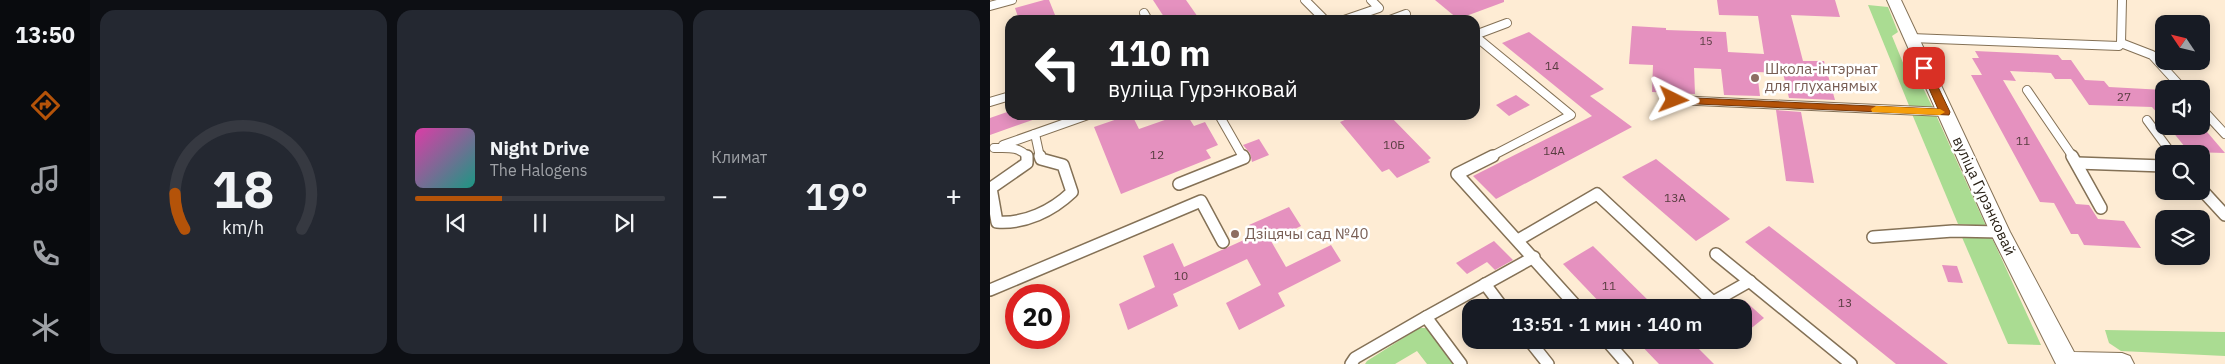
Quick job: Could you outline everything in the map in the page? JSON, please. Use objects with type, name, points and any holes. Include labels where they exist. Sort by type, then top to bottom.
[{"type":"street","name":"вуліца Гурэнковай","points":[[1894,0],[2000,232],[2039,311],[2068,363]]},
{"type":"street","points":[[2068,363],[2122,364]]},
{"type":"lane","points":[[990,6],[1012,0]]},
{"type":"lane","points":[[1305,0],[1319,15]]},
{"type":"lane","points":[[1359,15],[1379,8],[1371,0]]},
{"type":"lane","points":[[2121,43],[2122,0]]},
{"type":"lane","points":[[1480,34],[1507,23]]},
{"type":"lane","points":[[1911,38],[2120,46],[2121,43]]},
{"type":"lane","points":[[1480,40],[1571,115],[1457,174],[1570,299]]},
{"type":"lane","points":[[2121,43],[2152,55],[2175,80]]},
{"type":"lane","points":[[2027,90],[2077,163],[2102,208]]},
{"type":"lane","points":[[990,102],[1005,98]]},
{"type":"lane","points":[[1674,100],[1945,112]]},
{"type":"lane","points":[[2210,118],[2225,134]]},
{"type":"lane","points":[[992,149],[1074,120]]},
{"type":"lane","points":[[1180,184],[1244,158],[1222,120]]},
{"type":"lane","points":[[2147,120],[2165,145]]},
{"type":"lane","points":[[992,149],[1012,148],[1021,150],[1027,155],[1027,163],[991,188],[996,222],[1006,223],[1047,210],[1063,202],[1072,192],[1063,165],[1041,159],[1035,134]]},
{"type":"lane","points":[[2077,163],[2155,166]]},
{"type":"lane","points":[[1518,240],[1597,194],[1713,302],[1750,281]]},
{"type":"lane","points":[[2210,199],[2225,215]]},
{"type":"lane","points":[[990,290],[1201,201],[1223,242]]},
{"type":"lane","points":[[1873,237],[1953,231],[2000,232]]},
{"type":"lane","points":[[1716,254],[1851,364]]},
{"type":"lane","points":[[1351,364],[1355,358],[1534,257]]},
{"type":"lane","points":[[1485,284],[1496,299]]},
{"type":"lane","points":[[1426,317],[1461,364]]},
{"type":"lane","points":[[1536,349],[1548,364]]},
{"type":"lane","points":[[1614,349],[1627,364]]},
{"type":"green space","points":[[1868,5],[1888,7],[1898,32],[1892,36],[1908,75],[1919,80],[1933,108],[1910,108]]},
{"type":"green space","points":[[1912,114],[1936,115],[1986,226],[1958,224]]},
{"type":"green space","points":[[1961,235],[1988,236],[1993,240],[2041,345],[2008,344]]},
{"type":"green space","points":[[1419,328],[1427,328],[1455,364],[1427,364],[1417,351],[1395,364],[1365,364],[1367,361]]},
{"type":"green space","points":[[2105,330],[2225,332],[2225,356],[2121,351],[2109,343]]},
{"type":"building","points":[[1049,0],[1055,15],[1017,15],[1015,8]]},
{"type":"building","points":[[1153,0],[1186,0],[1196,15],[1163,15]]},
{"type":"building","points":[[1435,0],[1504,0],[1504,2],[1469,15],[1453,15]]},
{"type":"building","points":[[1717,0],[1835,0],[1840,17],[1791,15],[1803,61],[1824,61],[1835,100],[1789,98],[1783,73],[1757,72],[1760,96],[1724,95],[1721,69],[1694,68],[1695,94],[1652,92],[1653,65],[1629,64],[1632,26],[1666,28],[1666,30],[1726,32],[1728,52],[1764,54],[1758,16],[1719,15]]},
{"type":"building","points":[[1529,32],[1604,89],[1590,96],[1632,127],[1496,199],[1473,176],[1592,116],[1502,43]]},
{"type":"building","points":[[1975,51],[2058,55],[2062,60],[2071,60],[2085,80],[2104,81],[2109,87],[2155,90],[2155,110],[2152,107],[2089,105],[2071,79],[2055,79],[2051,73],[2010,71],[2016,81],[2003,80],[2076,204],[2089,205],[2098,219],[2124,221],[2141,248],[2084,245],[2078,234],[2071,234],[2054,203],[2040,202],[1971,75],[1982,75],[1972,58],[1979,58]]},
{"type":"building","points":[[1516,95],[1530,105],[1509,116],[1496,105]]},
{"type":"building","points":[[1776,110],[1801,112],[1814,183],[1786,181]]},
{"type":"building","points":[[1005,113],[1005,120],[1032,120],[990,135],[990,118]]},
{"type":"building","points":[[1114,120],[1134,120],[1139,129],[1165,120],[1190,120],[1194,126],[1205,122],[1218,145],[1206,150],[1211,158],[1121,194],[1094,127]]},
{"type":"building","points":[[1345,120],[1394,120],[1431,158],[1428,160],[1430,162],[1397,178],[1389,169],[1382,172],[1340,122]]},
{"type":"building","points":[[2175,135],[2210,135],[2225,153],[2210,153],[2210,145],[2183,145]]},
{"type":"building","points":[[1259,139],[1269,155],[1252,162],[1250,153],[1243,145]]},
{"type":"building","points":[[1656,159],[1730,219],[1696,241],[1622,177]]},
{"type":"building","points":[[1289,207],[1301,226],[1271,241],[1286,267],[1331,245],[1341,261],[1278,293],[1285,306],[1239,330],[1226,303],[1261,285],[1247,259],[1173,294],[1178,306],[1128,330],[1119,304],[1155,287],[1143,256],[1173,243],[1184,267],[1255,235],[1249,225]]},
{"type":"building","points":[[1769,226],[1948,364],[1896,364],[1745,242]]},
{"type":"building","points":[[1494,241],[1513,260],[1495,270],[1487,262],[1467,274],[1456,263]]},
{"type":"building","points":[[1593,246],[1647,299],[1596,299],[1563,264]]},
{"type":"building","points":[[1942,265],[1957,266],[1963,283],[1948,282]]},
{"type":"building","points":[[1752,307],[1764,318],[1752,328]]},
{"type":"building","points":[[1645,349],[1699,349],[1714,364],[1659,364]]},
{"type":"slow traffic","points":[[1876,109],[1940,112]]},
{"type":"place","name":"Школа-інтэрнат для глуханямых","points":[[1755,78]]},
{"type":"place","name":"Дзіцячы сад №40","points":[[1235,234]]},
{"type":"route","points":[[1674,100],[1945,112],[1924,68]]}]
